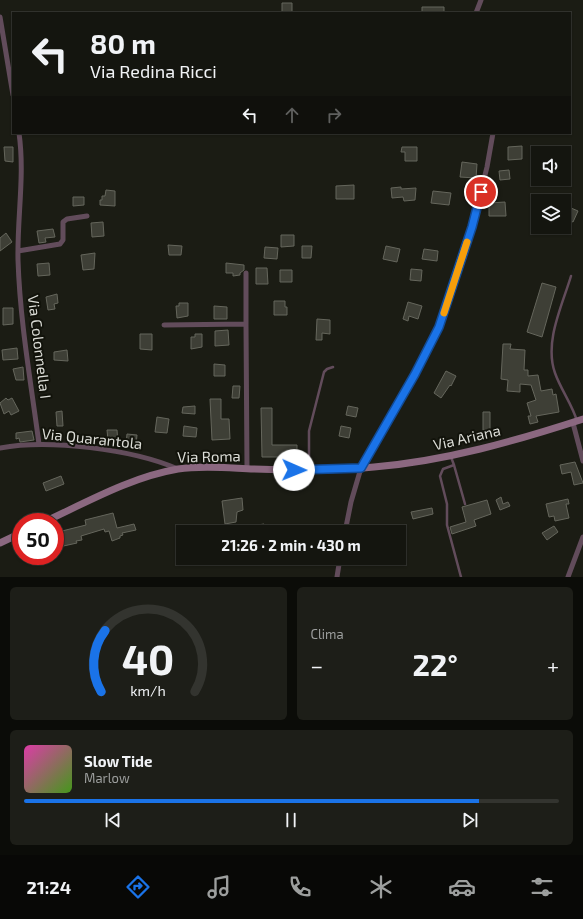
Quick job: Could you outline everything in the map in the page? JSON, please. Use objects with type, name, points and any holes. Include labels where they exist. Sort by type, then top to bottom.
[{"type":"main road","name":"Via Ariana","points":[[361,468],[405,464],[451,456],[503,443],[578,421]]},
{"type":"main road","name":"Via Roma","points":[[64,513],[130,483],[179,469],[210,468],[309,471],[361,468]]},
{"type":"main road","points":[[0,543],[12,537]]},
{"type":"street","points":[[476,12],[481,0]]},
{"type":"street","points":[[0,17],[12,89]]},
{"type":"street","name":"Via Colonnella I","points":[[19,134],[21,181],[18,251],[20,306],[39,444]]},
{"type":"street","points":[[346,525],[351,502],[361,468],[415,374],[441,320],[475,215],[487,167],[493,134]]},
{"type":"street","points":[[18,251],[60,244],[63,240],[63,222],[69,218],[87,216]]},
{"type":"street","points":[[246,273],[247,469]]},
{"type":"street","points":[[164,325],[246,324]]},
{"type":"street","points":[[578,421],[583,461]]},
{"type":"street","name":"Via Quarantola","points":[[0,448],[39,444],[131,454],[155,459],[179,469]]},
{"type":"street","points":[[568,577],[583,537]]},
{"type":"street","points":[[338,577],[339,565]]},
{"type":"lane","points":[[571,276],[555,329],[552,356],[557,379],[578,421]]},
{"type":"lane","points":[[309,471],[308,442],[310,424],[324,372],[327,369],[333,368]]},
{"type":"lane","points":[[451,456],[465,504]]},
{"type":"lane","points":[[454,465],[443,469],[440,476],[447,504],[447,528],[461,577]]},
{"type":"building","points":[[282,3],[292,3],[292,12],[282,12]]},
{"type":"building","points":[[422,7],[444,7],[444,12],[422,12]]},
{"type":"building","points":[[522,146],[522,159],[508,160],[508,147]]},
{"type":"building","points":[[4,147],[13,147],[13,162],[5,161]]},
{"type":"building","points":[[402,147],[417,147],[417,161],[405,161],[405,152],[401,152]]},
{"type":"building","points":[[462,162],[477,164],[476,178],[460,177]]},
{"type":"building","points":[[509,170],[510,179],[500,180],[499,171]]},
{"type":"building","points":[[354,185],[354,199],[336,199],[336,186]]},
{"type":"building","points":[[401,187],[401,189],[416,188],[415,200],[404,201],[403,197],[392,198],[391,188]]},
{"type":"building","points":[[106,190],[115,191],[115,206],[100,205],[100,200],[102,200],[102,196],[105,196]]},
{"type":"building","points":[[433,191],[451,193],[449,205],[431,203]]},
{"type":"building","points":[[73,197],[84,197],[84,205],[73,206]]},
{"type":"building","points":[[505,202],[506,216],[489,216],[489,203]]},
{"type":"building","points":[[571,208],[578,211],[573,222],[571,221]]},
{"type":"building","points":[[103,222],[104,236],[92,237],[91,223]]},
{"type":"building","points":[[53,229],[55,237],[45,238],[46,242],[39,243],[37,231]]},
{"type":"building","points":[[6,233],[12,242],[0,251],[0,238]]},
{"type":"building","points":[[281,235],[294,235],[294,246],[281,247]]},
{"type":"building","points":[[168,245],[182,246],[181,255],[169,255]]},
{"type":"building","points":[[302,246],[312,246],[311,258],[302,258]]},
{"type":"building","points":[[386,246],[400,249],[397,262],[383,259]]},
{"type":"building","points":[[265,247],[278,248],[277,259],[264,258]]},
{"type":"building","points":[[424,249],[438,251],[437,261],[422,259]]},
{"type":"building","points":[[95,253],[94,269],[83,270],[81,255]]},
{"type":"building","points":[[49,263],[50,275],[38,276],[37,264]]},
{"type":"building","points":[[226,263],[244,265],[244,270],[240,273],[240,275],[233,276],[233,273],[226,273]]},
{"type":"building","points":[[256,268],[267,268],[268,284],[256,284]]},
{"type":"building","points":[[411,269],[422,270],[421,281],[410,280]]},
{"type":"building","points":[[280,270],[292,270],[292,282],[280,282]]},
{"type":"building","points":[[542,283],[556,287],[542,337],[527,332]]},
{"type":"building","points":[[57,294],[58,303],[54,304],[55,309],[48,310],[46,297]]},
{"type":"building","points":[[274,301],[285,301],[287,315],[274,315]]},
{"type":"building","points":[[408,302],[422,306],[418,319],[409,316],[408,321],[403,319]]},
{"type":"building","points":[[179,303],[188,303],[188,316],[177,318],[176,306],[179,306]]},
{"type":"building","points":[[214,306],[227,307],[227,319],[214,319]]},
{"type":"building","points":[[3,308],[13,308],[13,324],[3,325]]},
{"type":"building","points":[[317,319],[330,320],[330,334],[322,333],[322,340],[316,340]]},
{"type":"building","points":[[228,330],[229,345],[215,346],[215,331]]},
{"type":"building","points":[[140,334],[152,334],[152,350],[140,349]]},
{"type":"building","points":[[195,334],[202,334],[202,347],[191,349],[191,337],[195,337]]},
{"type":"building","points":[[503,344],[511,344],[510,349],[525,350],[524,370],[528,370],[528,376],[538,375],[541,391],[552,389],[553,395],[556,394],[559,412],[536,416],[538,422],[530,424],[528,416],[531,416],[527,403],[536,400],[531,385],[520,384],[520,392],[507,391],[508,380],[501,379]]},
{"type":"building","points":[[17,348],[18,359],[3,360],[2,350]]},
{"type":"building","points":[[67,350],[68,361],[54,360],[54,352]]},
{"type":"building","points":[[214,364],[225,365],[225,376],[214,376]]},
{"type":"building","points":[[23,367],[24,380],[16,380],[13,369]]},
{"type":"building","points":[[446,371],[456,376],[451,386],[450,385],[441,398],[434,393]]},
{"type":"building","points":[[233,386],[240,386],[239,398],[232,398]]},
{"type":"building","points":[[6,398],[8,400],[12,398],[19,411],[11,415],[9,411],[4,414],[0,403]]},
{"type":"building","points":[[210,399],[221,399],[221,419],[229,419],[230,439],[212,440]]},
{"type":"building","points":[[195,406],[195,414],[182,413],[183,407]]},
{"type":"building","points":[[348,406],[358,408],[356,417],[346,415]]},
{"type":"building","points":[[261,408],[272,408],[272,445],[297,445],[297,457],[262,457]]},
{"type":"building","points":[[62,411],[63,426],[57,426],[56,412]]},
{"type":"building","points":[[483,412],[490,412],[490,430],[483,430]]},
{"type":"building","points":[[157,417],[169,419],[167,433],[155,432]]},
{"type":"building","points":[[184,426],[197,428],[196,437],[183,436]]},
{"type":"building","points":[[341,426],[351,428],[349,438],[339,436]]},
{"type":"building","points":[[107,430],[117,430],[118,444],[112,444],[112,440],[108,440]]},
{"type":"building","points":[[32,431],[34,440],[20,442],[19,438],[16,439],[16,433]]},
{"type":"building","points":[[127,434],[137,435],[136,445],[126,444]]},
{"type":"building","points":[[575,462],[583,483],[574,485],[571,472],[562,474],[560,465]]},
{"type":"building","points":[[61,476],[64,484],[46,491],[43,483]]},
{"type":"building","points":[[501,497],[503,504],[508,502],[510,506],[500,510],[496,500]]},
{"type":"building","points":[[242,498],[243,510],[237,512],[236,522],[225,524],[222,501]]},
{"type":"building","points":[[568,499],[569,504],[566,504],[569,518],[555,521],[554,516],[549,517],[546,504]]},
{"type":"building","points":[[487,500],[491,514],[474,520],[476,526],[452,534],[450,527],[466,522],[462,507]]},
{"type":"building","points":[[432,508],[433,514],[413,519],[411,512]]},
{"type":"building","points":[[113,513],[117,528],[134,524],[136,530],[122,533],[123,535],[120,536],[120,538],[112,541],[109,531],[105,532],[104,529],[81,536],[82,540],[76,541],[77,543],[64,546],[64,530],[86,525],[85,520]]},
{"type":"building","points":[[554,526],[558,532],[547,540],[542,533]]},
{"type":"slow traffic","points":[[444,313],[467,242]]},
{"type":"route","points":[[294,470],[339,470],[361,468],[415,374],[439,327],[472,227],[481,192]]}]
